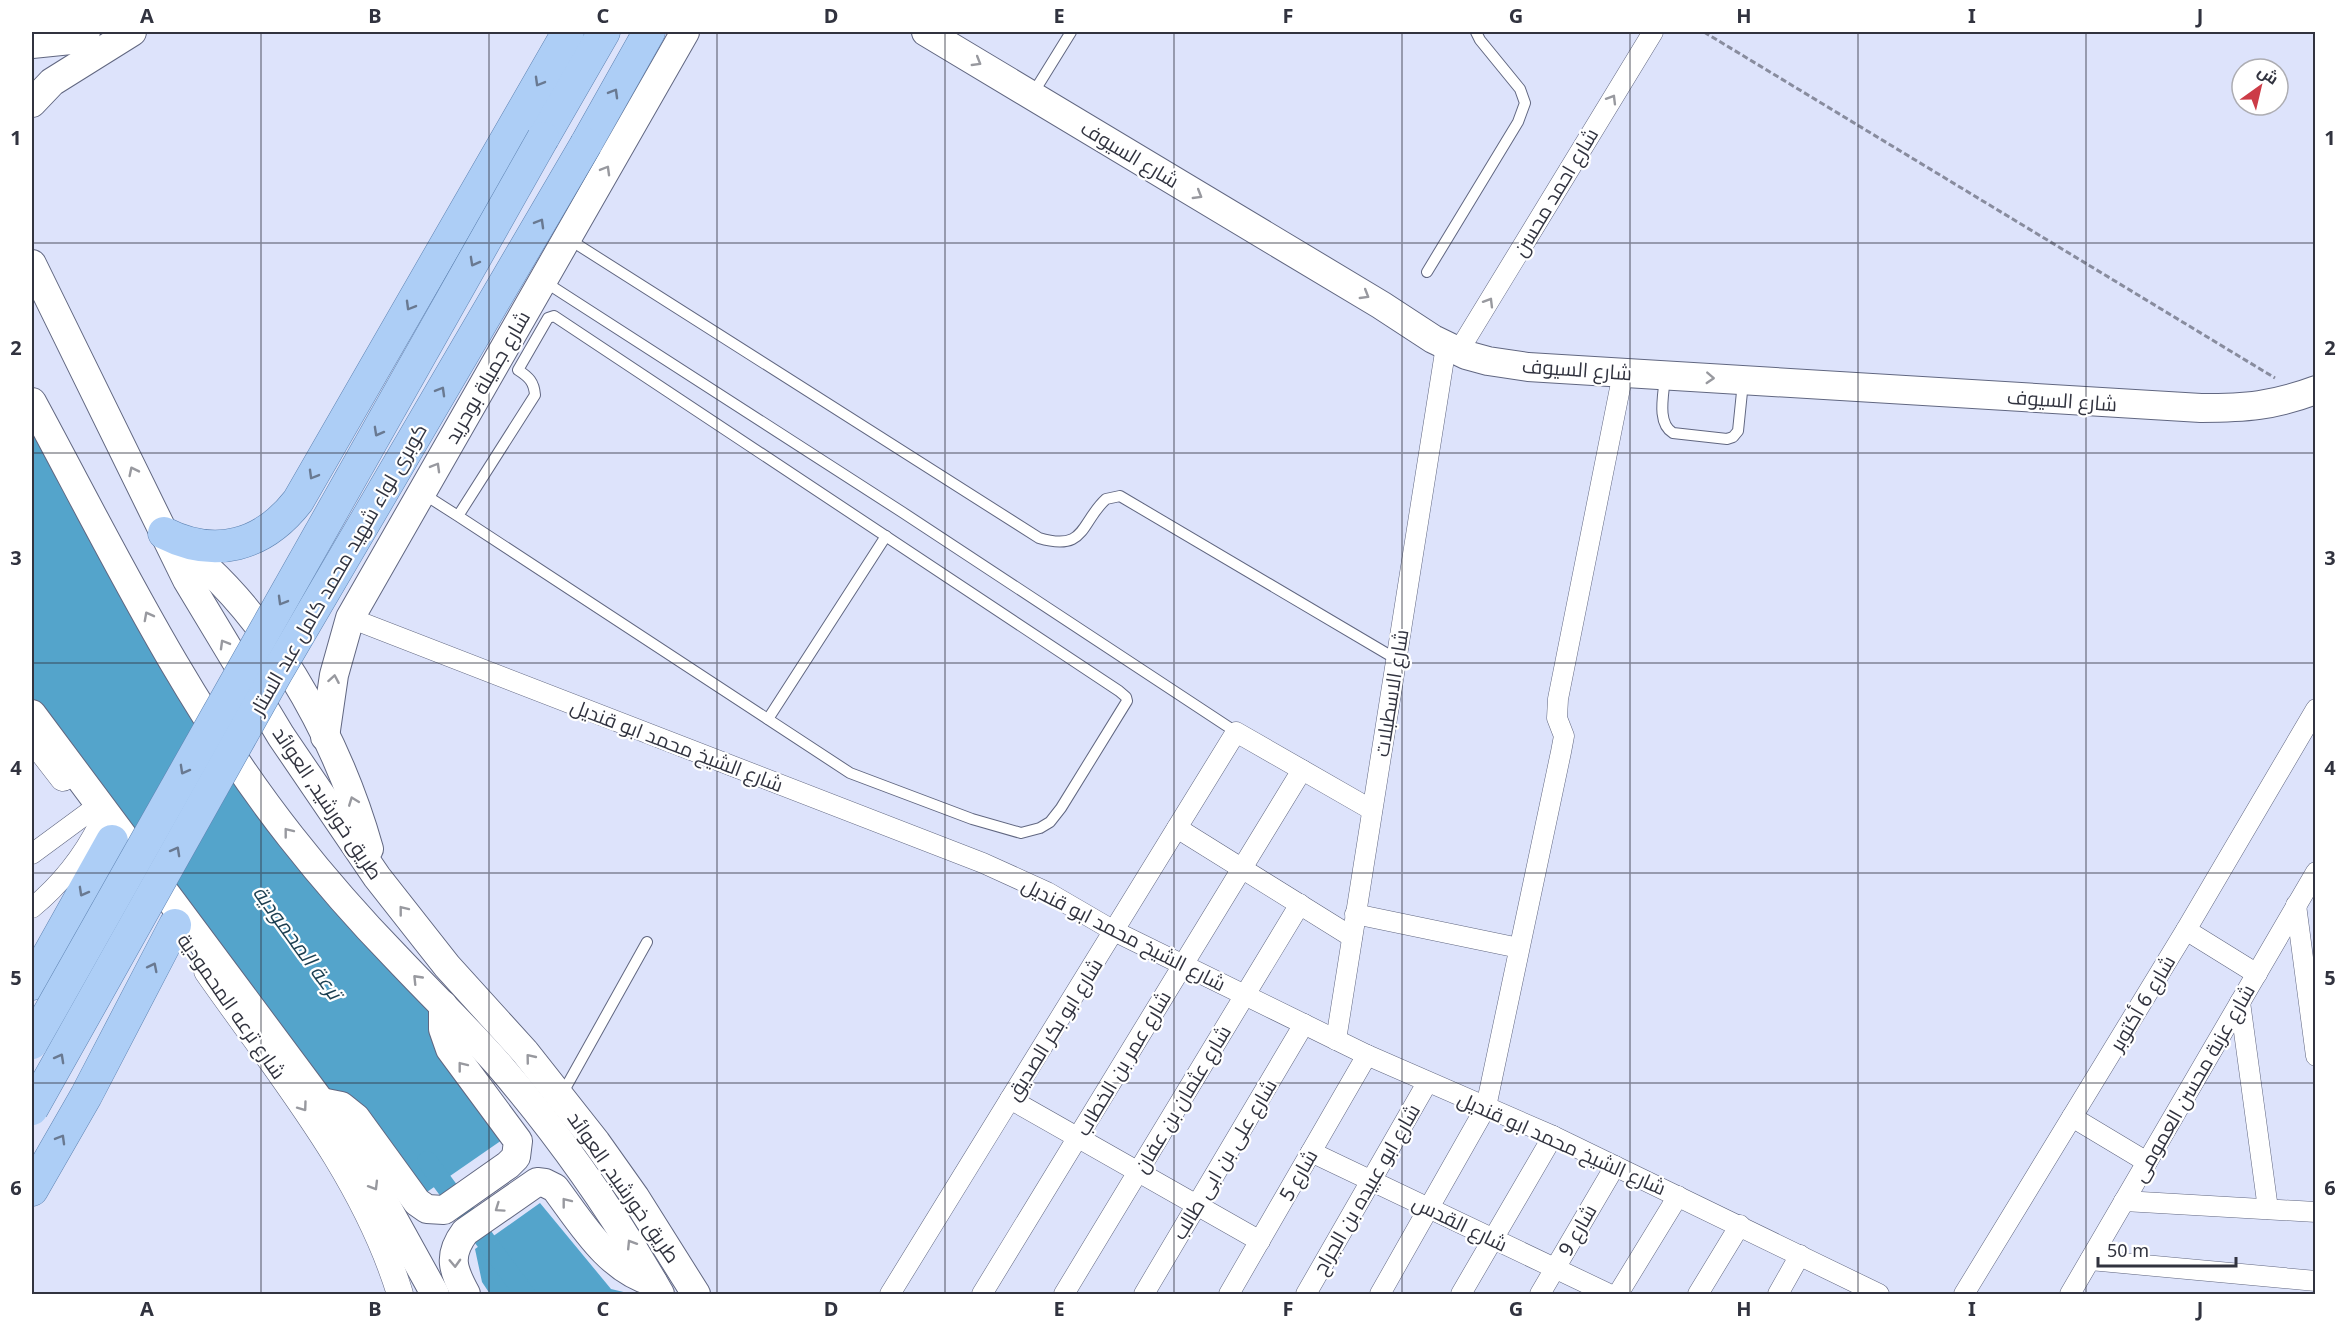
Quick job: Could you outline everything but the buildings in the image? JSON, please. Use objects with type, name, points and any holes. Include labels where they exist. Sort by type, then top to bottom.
[{"type":"main road","points":[[32,44],[80,45],[132,32]]},
{"type":"main road","points":[[164,533],[177,540],[220,547],[262,534],[288,514],[298,501],[568,32]]},
{"type":"main road","name":"كوبرى لواء شهيد محمد كامل عبد الستار","points":[[32,1043],[200,742],[335,510],[604,32]]},
{"type":"main road","name":"كوبرى لواء شهيد محمد كامل عبد الستار","points":[[32,1109],[282,664],[650,32]]},
{"type":"main road","name":"شارع جميلة بوحريد","points":[[325,737],[334,675],[350,618],[685,32]]},
{"type":"main road","name":"شارع السيوف","points":[[926,32],[1452,349],[1481,360],[1527,367],[2201,408],[2245,408],[2288,400],[2309,392]]},
{"type":"main road","points":[[32,103],[52,82],[80,45]]},
{"type":"main road","name":"طريق خورشيد, العوائد","points":[[32,264],[187,580],[281,736],[377,877],[447,966],[487,1008],[561,1096],[635,1197],[696,1294]]},
{"type":"main road","name":"طريق خورشيد, العوائد","points":[[32,402],[165,648],[224,744],[279,820],[326,879],[498,1064],[559,1140],[617,1222],[657,1288]]},
{"type":"main road","points":[[164,533],[208,567],[247,608],[299,687],[325,737],[355,807],[377,877]]},
{"type":"main road","points":[[32,714],[321,1102],[388,1209],[435,1294]]},
{"type":"main road","points":[[32,984],[100,825]]},
{"type":"main road","points":[[32,1190],[100,1069],[175,925]]},
{"type":"main road","points":[[321,1102],[341,1106],[356,1118],[417,1202],[434,1211],[444,1210],[508,1165],[516,1157],[518,1141],[450,1049],[443,1029],[443,1005]]},
{"type":"main road","points":[[32,1010],[45,1011],[70,1023],[89,1043],[100,1069]]},
{"type":"main road","points":[[466,1294],[453,1263],[456,1246],[465,1232],[537,1182],[555,1188],[613,1261],[657,1288]]},
{"type":"street","name":"شارع احمد محسن","points":[[1452,349],[1653,32]]},
{"type":"street","name":"شارع الاسطبلات","points":[[1336,1040],[1396,659],[1452,349]]},
{"type":"street","points":[[1380,1294],[1486,1107],[1561,752],[1563,736],[1557,718],[1558,699],[1623,373]]},
{"type":"street","name":"شارع الشيخ محمد ابو قنديل","points":[[350,618],[983,863],[1047,892],[1114,931],[1367,1055],[1552,1136],[1879,1294]]},
{"type":"street","name":"شارع 6 أكتوبر","points":[[1969,1293],[2316,709]]},
{"type":"street","points":[[1236,732],[1372,810]]},
{"type":"street","name":"شارع ابو بكر الصديق","points":[[890,1294],[1236,732]]},
{"type":"street","name":"شارع ترعه المحمودية","points":[[32,738],[175,925],[316,1125],[340,1164],[382,1248],[400,1294]]},
{"type":"street","name":"شارع عمر بن الخطاب","points":[[982,1294],[1302,770]]},
{"type":"street","points":[[32,854],[100,825]]},
{"type":"street","points":[[32,908],[70,871],[100,825]]},
{"type":"street","points":[[1177,828],[1352,937]]},
{"type":"street","name":"شارع عزبة محسن العمومى","points":[[2070,1294],[2256,974],[2303,912],[2316,872]]},
{"type":"street","name":"شارع عثمان بن عفان","points":[[1064,1294],[1300,904]]},
{"type":"street","points":[[2303,912],[2316,1056]]},
{"type":"street","points":[[1355,914],[1519,948]]},
{"type":"street","points":[[2186,930],[2256,974]]},
{"type":"street","points":[[2240,1002],[2268,1209]]},
{"type":"street","name":"شارع على بن ابى طالب","points":[[1144,1294],[1304,1024]]},
{"type":"street","name":"شارع 5","points":[[1229,1294],[1367,1055]]},
{"type":"street","name":"شارع ابو عبيده بن الجراح","points":[[1306,1294],[1427,1083]]},
{"type":"street","points":[[1010,1099],[1260,1241]]},
{"type":"street","points":[[2072,1117],[2146,1162]]},
{"type":"street","points":[[1461,1294],[1552,1136]]},
{"type":"street","name":"شارع القدس","points":[[1311,1152],[1609,1294]]},
{"type":"street","name":"شارع 9","points":[[1540,1294],[1615,1166]]},
{"type":"street","points":[[1618,1294],[1678,1196]]},
{"type":"street","points":[[2124,1201],[2316,1212]]},
{"type":"street","points":[[1698,1294],[1740,1225]]},
{"type":"street","points":[[1778,1294],[1800,1255]]},
{"type":"street","points":[[2090,1260],[2316,1281]]},
{"type":"lane","points":[[1032,95],[1071,32]]},
{"type":"lane","points":[[1427,272],[1518,122],[1525,103],[1520,89],[1476,32]]},
{"type":"lane","points":[[567,237],[1039,538],[1061,543],[1073,539],[1082,533],[1106,499],[1120,496],[1396,659]]},
{"type":"lane","points":[[543,280],[902,512],[1236,732]]},
{"type":"lane","points":[[422,492],[458,516],[850,773],[972,819],[1021,833],[1029,832],[1050,822],[1125,706],[1126,697],[554,316],[548,318],[518,370],[529,377],[535,385],[535,395],[458,516]]},
{"type":"lane","points":[[1665,375],[1663,418],[1667,430],[1672,433],[1727,439],[1733,437],[1738,431],[1743,380]]},
{"type":"lane","points":[[768,719],[886,536]]},
{"type":"lane","points":[[561,1096],[647,942]]},
{"type":"path","points":[[1704,32],[2309,392]]},
{"type":"water","points":[[32,423],[187,705],[430,1008],[502,1140],[424,1194],[324,1090],[32,698]]},
{"type":"water","points":[[540,1203],[611,1289],[632,1294],[490,1294],[482,1282],[475,1249]]},
{"type":"waterway","name":"ترعة المحمودية","points":[[427,1161],[525,1294]]}]
